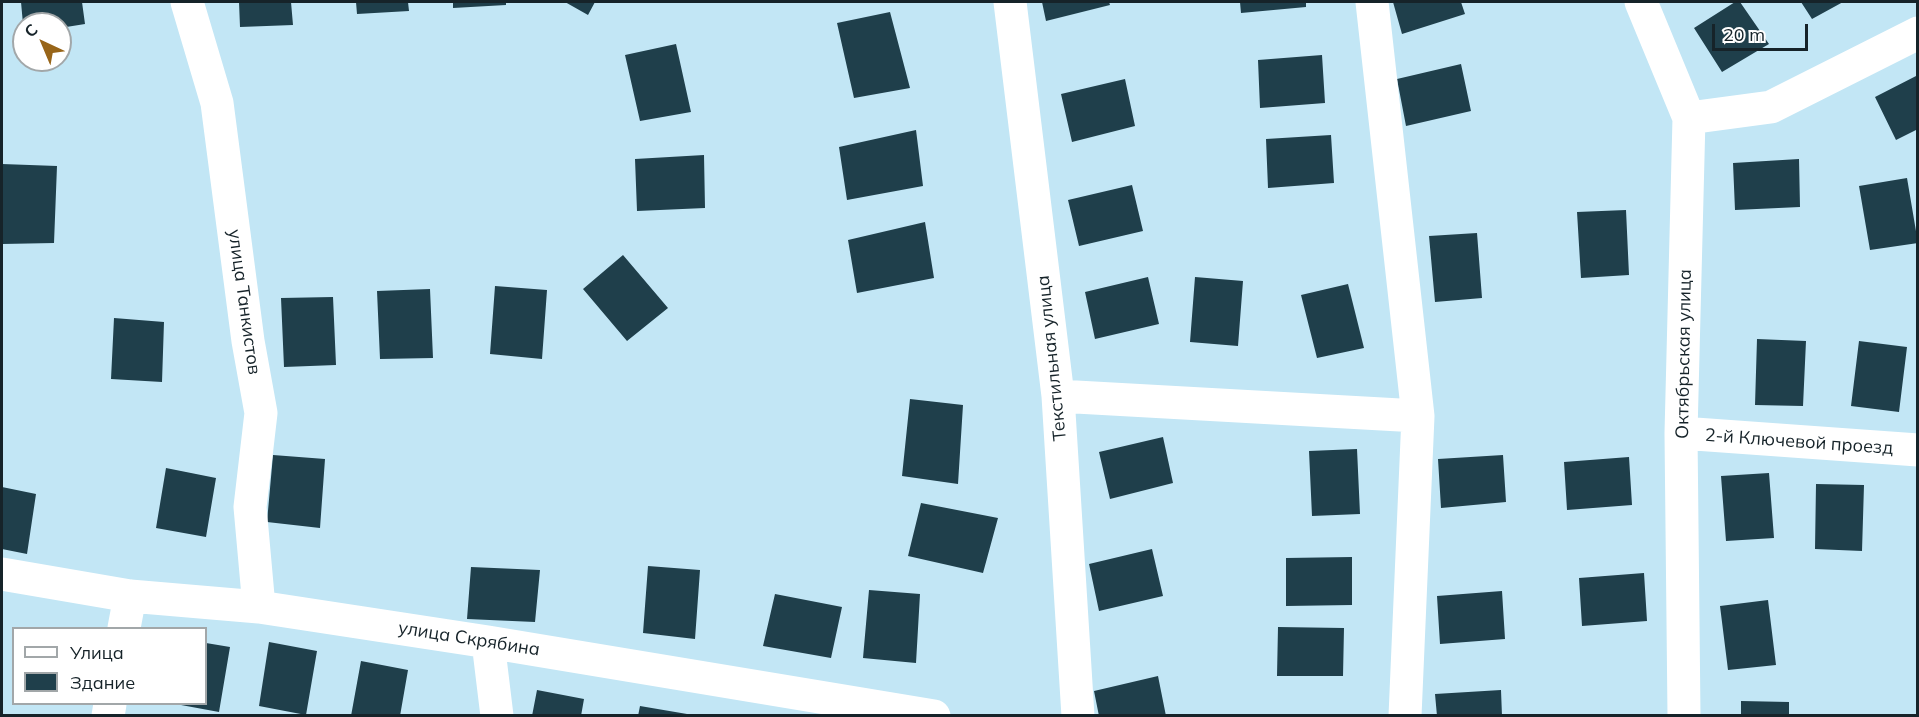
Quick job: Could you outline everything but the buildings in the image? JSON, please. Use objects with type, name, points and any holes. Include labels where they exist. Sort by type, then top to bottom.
[{"type":"street","name":"улица Танкистов","points":[[187,2],[218,103],[248,341],[261,412],[250,507],[259,607]]},
{"type":"street","name":"Текстильная улица","points":[[1010,2],[1058,396],[1078,716]]},
{"type":"street","points":[[1372,2],[1418,417],[1405,716]]},
{"type":"street","name":"Октябрьская улица","points":[[1641,2],[1689,118],[1681,433],[1684,716]]},
{"type":"street","points":[[1689,118],[1771,107],[1917,33]]},
{"type":"street","points":[[1058,396],[1418,417]]},
{"type":"street","name":"2-й Ключевой проезд","points":[[1681,433],[1917,450]]},
{"type":"street","name":"улица Скрябина","points":[[2,574],[130,596],[259,607],[488,642],[934,716]]},
{"type":"street","points":[[124,627],[130,596]]},
{"type":"street","points":[[488,642],[497,716]]}]
